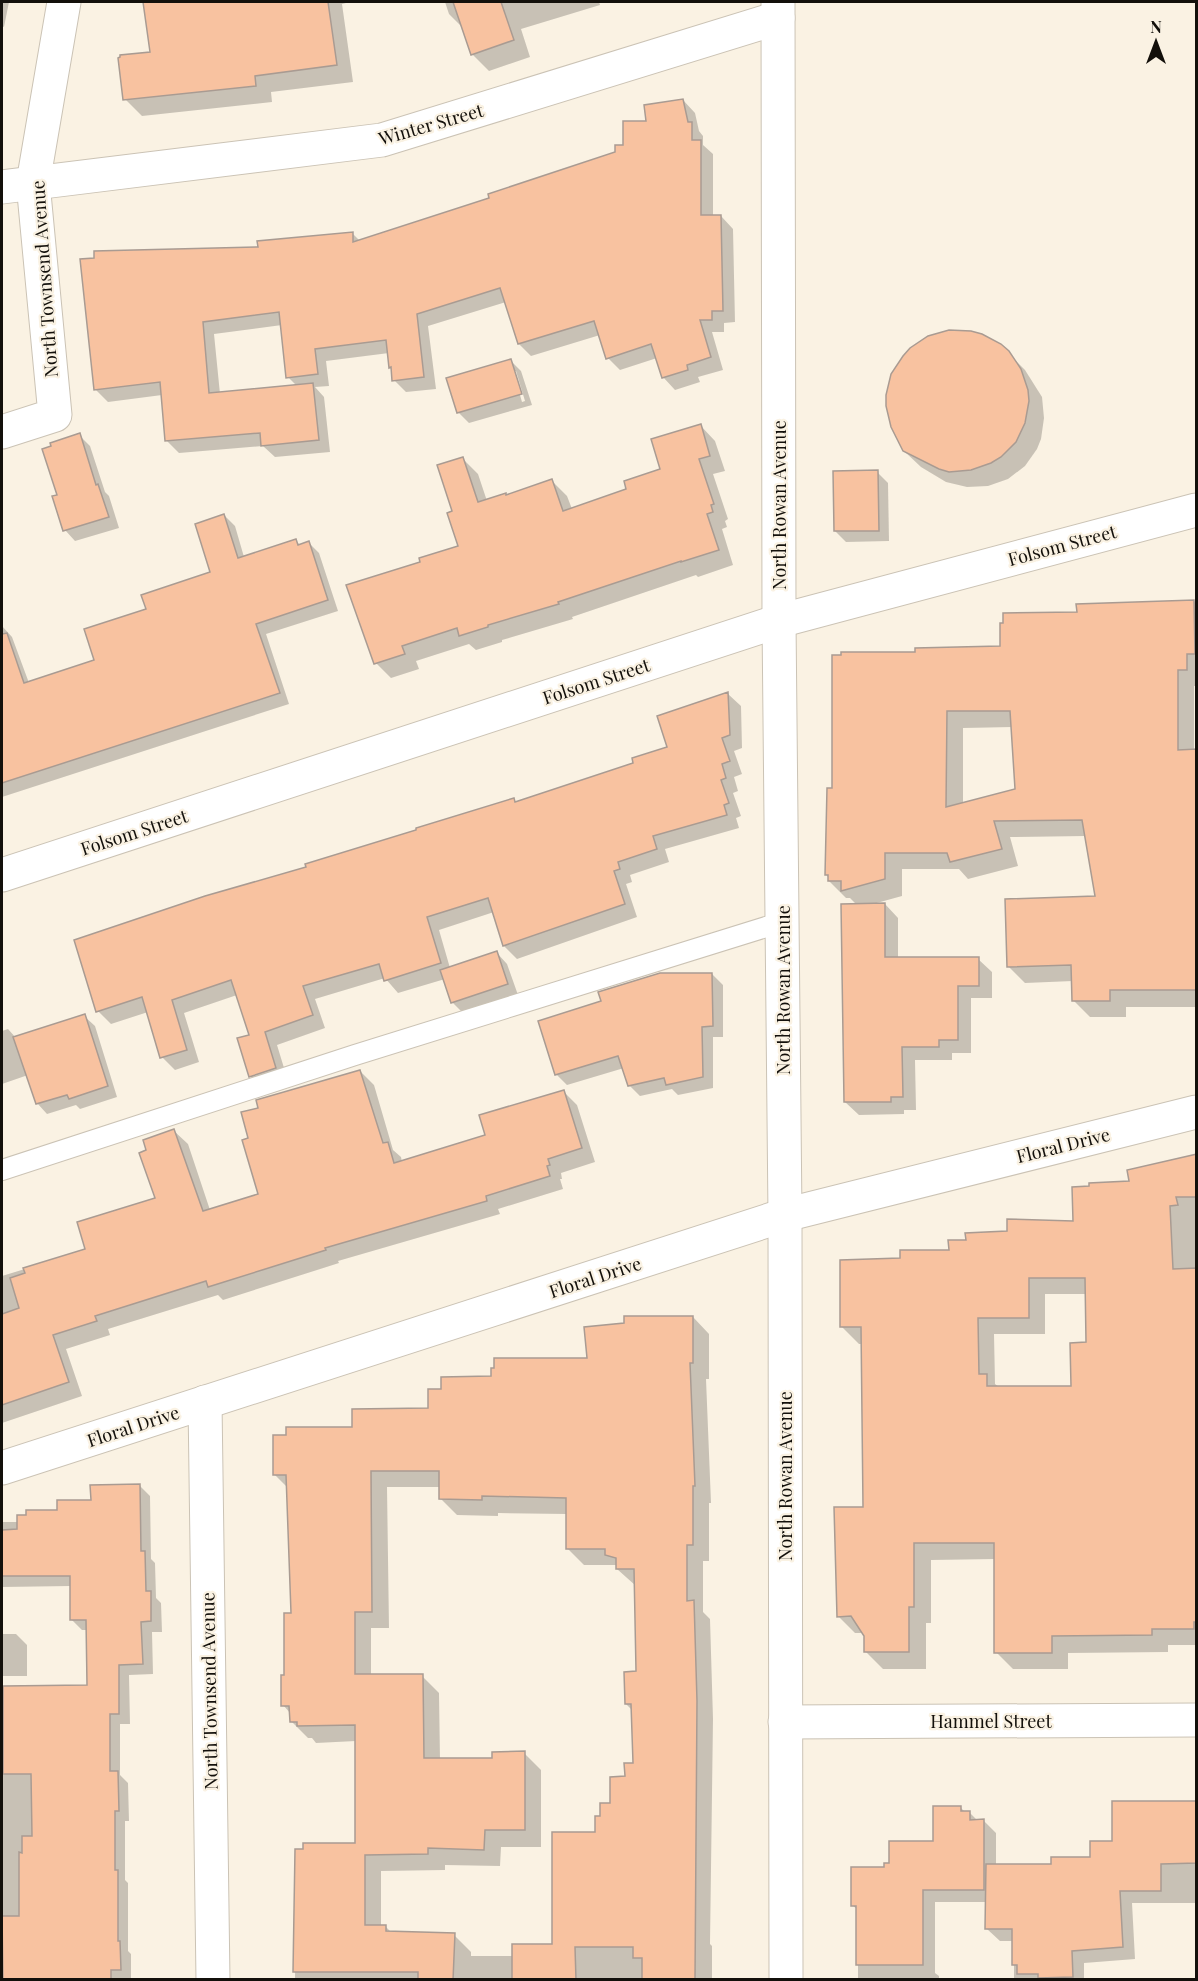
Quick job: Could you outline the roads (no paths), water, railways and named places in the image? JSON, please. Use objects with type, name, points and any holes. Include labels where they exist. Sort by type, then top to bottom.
[{"type":"street","name":"North Townsend Avenue","points":[[2,432],[55,415],[17,185],[64,2]]},
{"type":"street","name":"Winter Street","points":[[17,185],[382,140],[778,10]]},
{"type":"street","name":"North Rowan Avenue","points":[[778,10],[779,621],[785,1215],[786,1980]]},
{"type":"street","name":"Folsom Street","points":[[2,875],[779,621],[1197,510]]},
{"type":"street","name":"Floral Drive","points":[[2,1468],[785,1215],[1197,1112]]},
{"type":"street","name":"North Townsend Avenue","points":[[205,1402],[213,1980]]},
{"type":"street","name":"Hammel Street","points":[[785,1722],[1197,1719]]},
{"type":"lane","points":[[2,1170],[354,1055],[782,922]]}]
